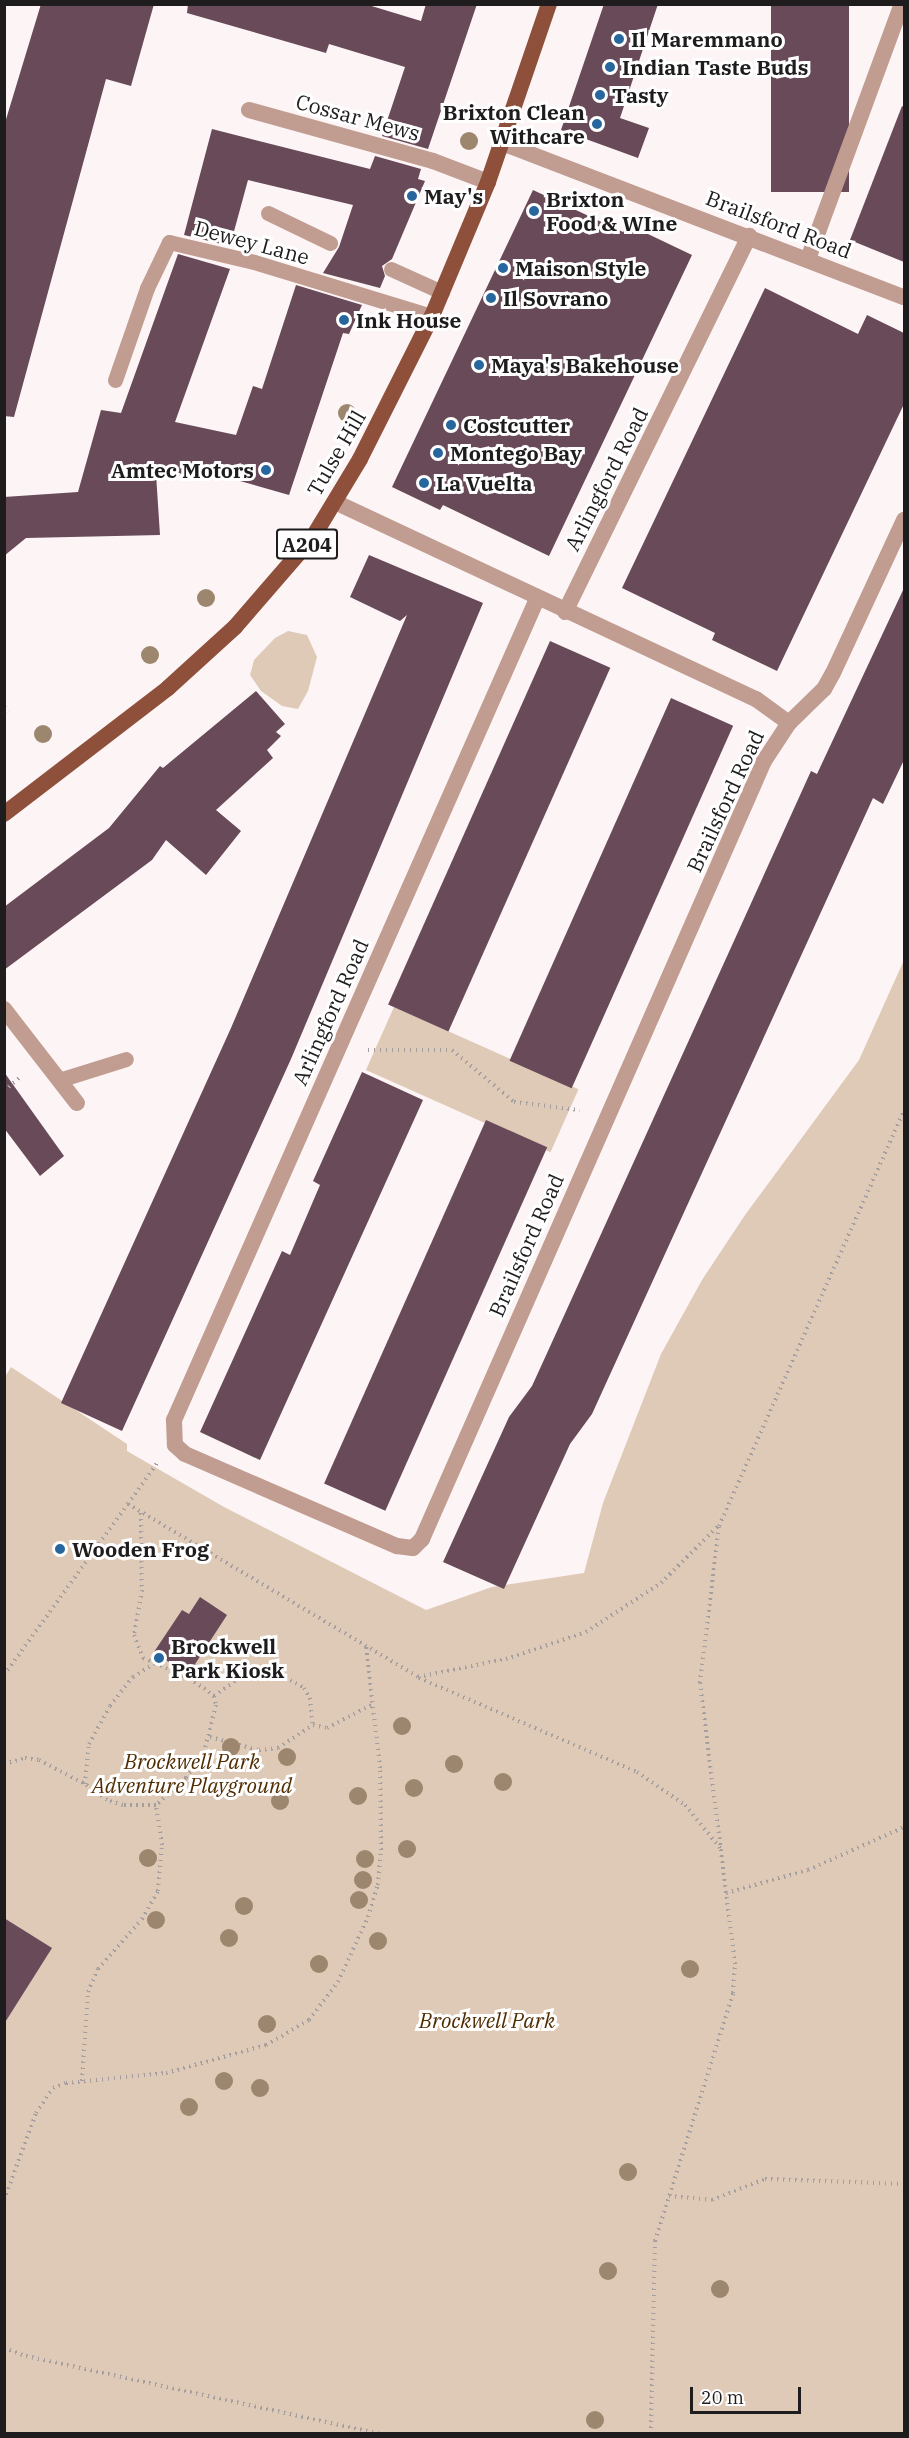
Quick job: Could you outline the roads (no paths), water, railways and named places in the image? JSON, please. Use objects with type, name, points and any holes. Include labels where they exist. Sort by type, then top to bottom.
[{"type":"main road","name":"Tulse Hill","points":[[4,814],[168,687],[235,627],[287,570],[335,502],[398,389],[432,316],[488,182],[549,4]]},
{"type":"street","points":[[808,259],[902,4]]},
{"type":"street","name":"Cossar Mews","points":[[249,110],[433,161],[488,182]]},
{"type":"street","name":"Brailsford Road","points":[[502,143],[904,297]]},
{"type":"street","name":"Arlingford Road","points":[[565,612],[749,236]]},
{"type":"street","name":"Brailsford Road","points":[[335,502],[537,599],[756,699],[789,723]]},
{"type":"street","name":"Brailsford Road","points":[[176,1445],[203,1464],[397,1546],[413,1548],[422,1539],[764,761],[789,723],[824,688],[833,673],[904,520]]},
{"type":"street","name":"Arlingford Road","points":[[176,1445],[174,1420],[537,599]]},
{"type":"street","points":[[4,1009],[78,1103]]},
{"type":"lane","points":[[268,213],[330,243]]},
{"type":"lane","name":"Dewey Lane","points":[[115,380],[147,288],[169,242],[254,262],[432,316]]},
{"type":"lane","points":[[391,269],[442,292]]},
{"type":"lane","points":[[59,1080],[126,1059]]},
{"type":"place","name":"Il Maremmano","points":[[619,39]]},
{"type":"place","name":"Indian Taste Buds","points":[[610,67]]},
{"type":"place","name":"Tasty","points":[[600,95]]},
{"type":"place","name":"Brixton Clean Withcare","points":[[597,124]]},
{"type":"place","name":"May's","points":[[412,196]]},
{"type":"place","name":"Brixton Food & WIne","points":[[534,211]]},
{"type":"place","name":"Maison Style","points":[[503,268]]},
{"type":"place","name":"Il Sovrano","points":[[491,298]]},
{"type":"place","name":"Ink House","points":[[344,320]]},
{"type":"place","name":"Maya's Bakehouse","points":[[479,365]]},
{"type":"place","name":"Costcutter","points":[[451,425]]},
{"type":"place","name":"Montego Bay","points":[[438,453]]},
{"type":"place","name":"Amtec Motors","points":[[266,470]]},
{"type":"place","name":"La Vuelta","points":[[424,483]]},
{"type":"place","name":"Wooden Frog","points":[[60,1549]]},
{"type":"place","name":"Brockwell Park Kiosk","points":[[159,1658]]},
{"type":"park label","name":"Brockwell Park Adventure Playground","points":[[192,1773]]},
{"type":"park label","name":"Brockwell Park","points":[[487,2020]]}]
